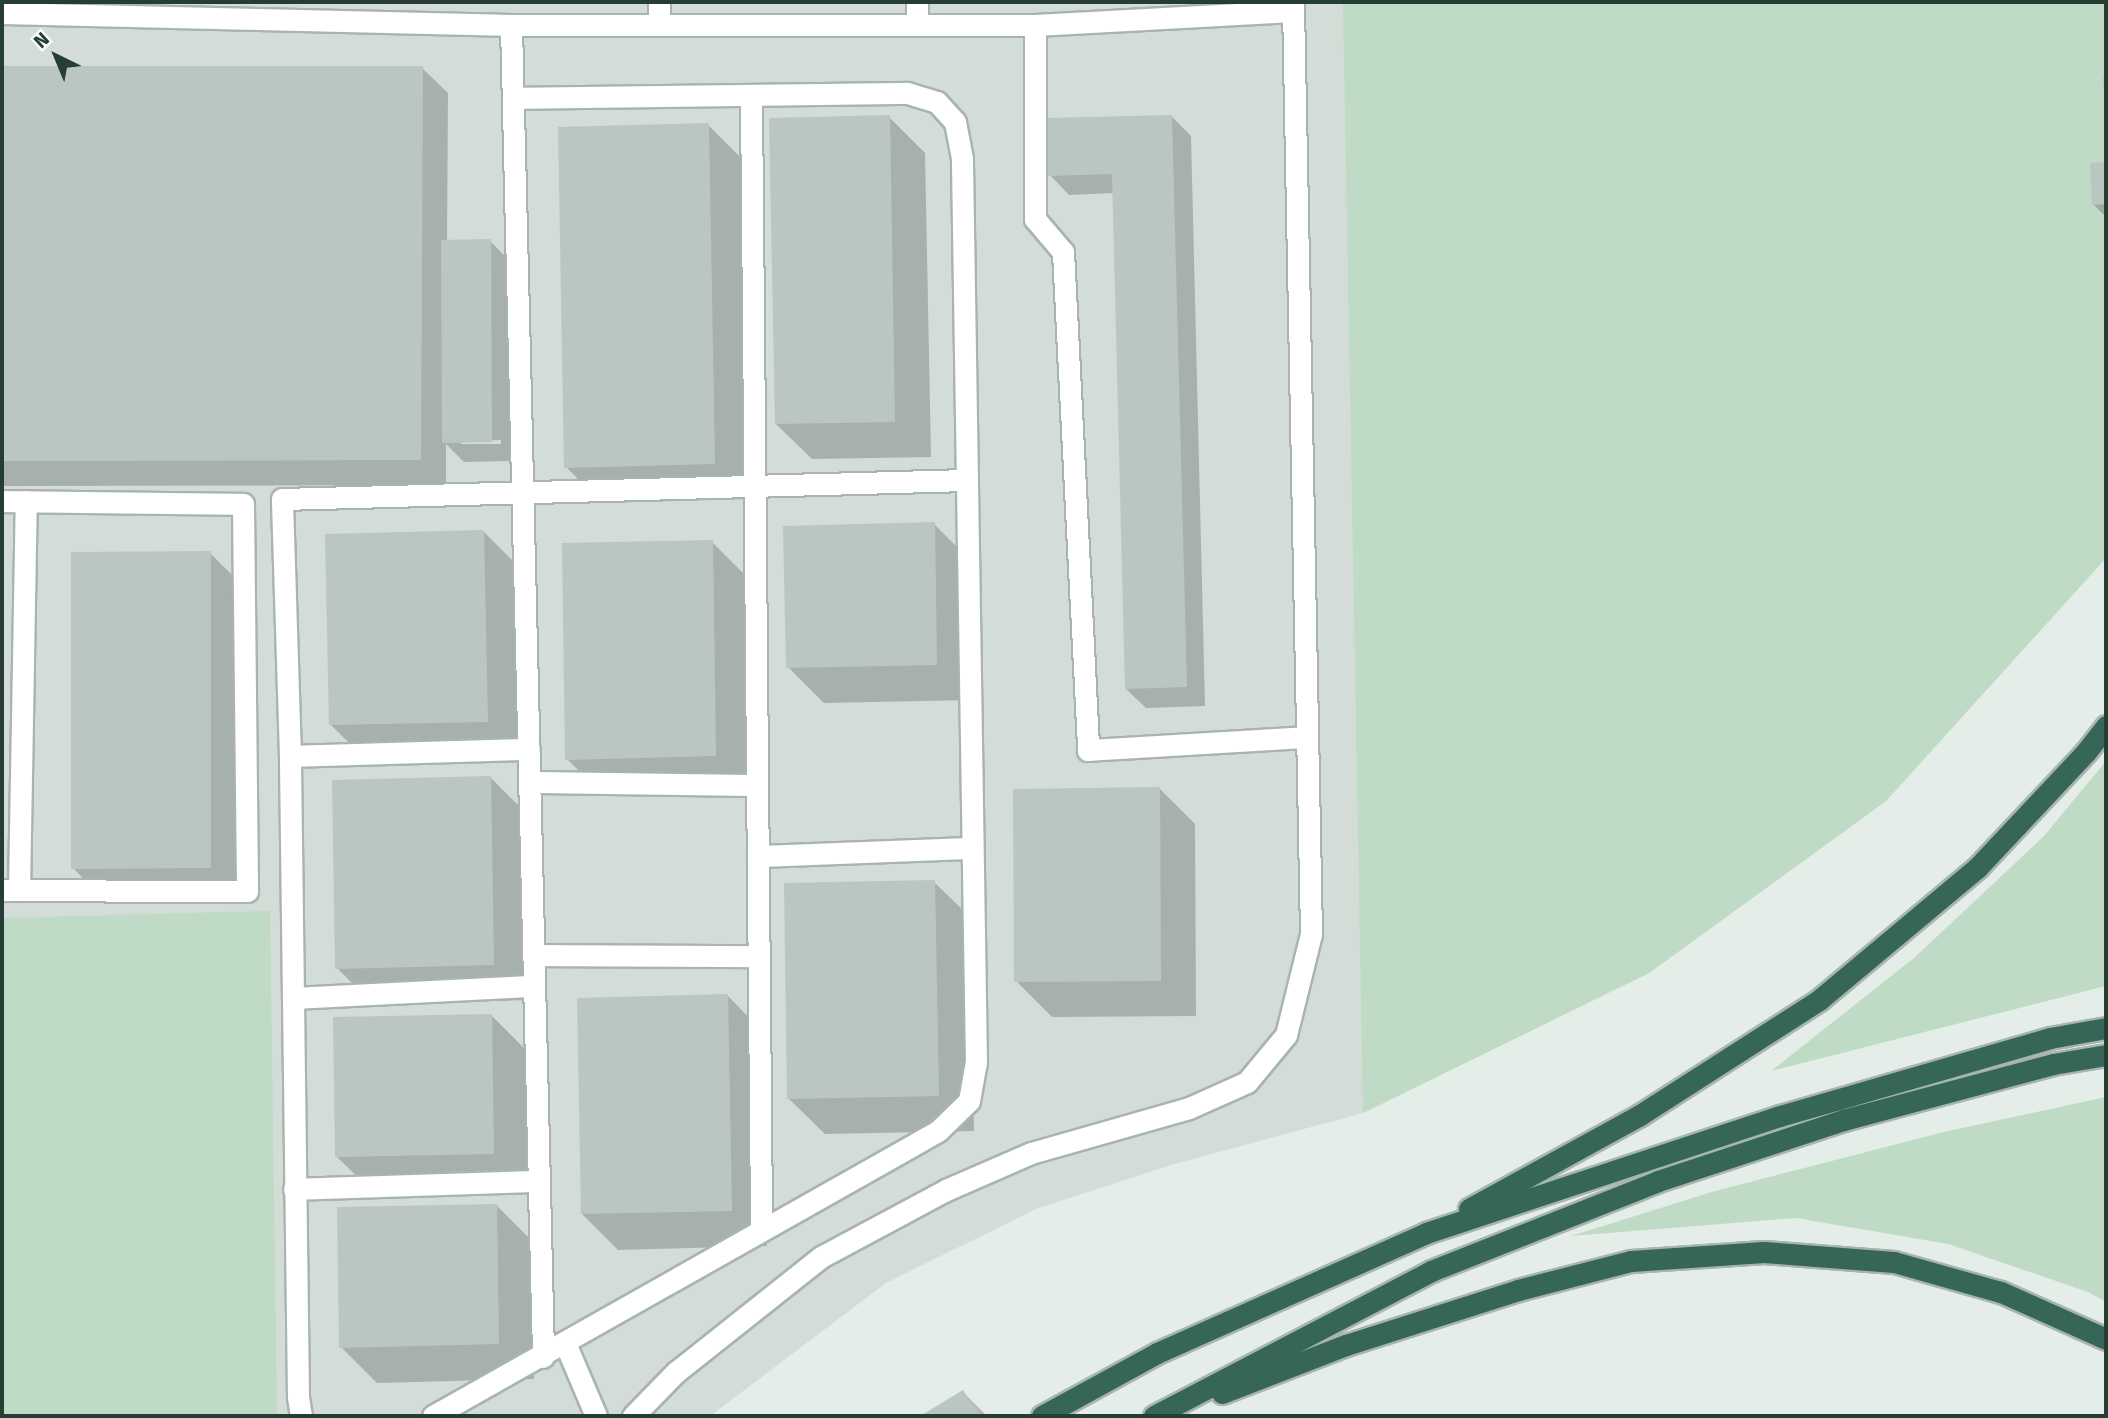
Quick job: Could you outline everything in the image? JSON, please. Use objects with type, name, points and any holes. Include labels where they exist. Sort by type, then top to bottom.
[{"type":"highway","points":[[1042,1416],[1157,1353],[1426,1233],[1640,1115],[1819,1000],[1977,867],[2086,752],[2106,726]]},
{"type":"highway","points":[[1426,1233],[1780,1116],[2050,1038],[2106,1028]]},
{"type":"highway","points":[[1154,1416],[1431,1271],[1658,1181],[1843,1120],[2053,1064],[2106,1055]]},
{"type":"highway","points":[[1162,1416],[1346,1345],[1518,1290],[1631,1261],[1764,1252],[1894,1262],[2001,1292],[2106,1339]]},
{"type":"street","points":[[659,2],[659,25]]},
{"type":"street","points":[[917,2],[917,25]]},
{"type":"street","points":[[2,13],[511,25],[1035,25],[1293,6],[1311,934],[1286,1035],[1247,1082],[1189,1108],[1031,1153],[946,1190],[821,1257],[676,1372],[633,1416]]},
{"type":"street","points":[[511,25],[543,1357]]},
{"type":"street","points":[[1035,25],[1035,219],[1063,252],[1088,750],[1307,737]]},
{"type":"street","points":[[433,1416],[543,1357],[938,1131],[968,1101],[976,1063],[970,848],[962,158],[955,122],[937,102],[907,93],[514,98]]},
{"type":"street","points":[[751,97],[761,1230]]},
{"type":"street","points":[[301,1416],[298,1397],[294,1189],[290,756],[282,499],[967,480]]},
{"type":"street","points":[[2,501],[26,501],[243,504],[247,891],[11,890],[26,501]]},
{"type":"street","points":[[290,756],[529,749]]},
{"type":"street","points":[[530,782],[757,785]]},
{"type":"street","points":[[758,856],[970,848]]},
{"type":"street","points":[[534,955],[759,956]]},
{"type":"street","points":[[294,998],[534,986]]},
{"type":"street","points":[[294,1189],[539,1181]]},
{"type":"street","points":[[565,1343],[596,1416]]},
{"type":"shaded area","points":[[2,2],[2106,2],[2106,558],[1886,801],[1649,973],[1363,1113],[1171,1165],[1036,1209],[886,1283],[710,1416],[2,1416]]},
{"type":"green space","points":[[1343,2],[2106,2],[2106,558],[1886,801],[1649,973],[1363,1113]]},
{"type":"green space","points":[[2106,761],[2106,986],[1771,1071],[1914,958],[2044,836]]},
{"type":"green space","points":[[270,911],[277,1416],[2,1416],[2,918]]},
{"type":"green space","points":[[2106,1097],[2106,1302],[2088,1292],[1948,1244],[1796,1218],[1571,1236],[1715,1191],[1944,1132]]},
{"type":"building","points":[[2,66],[423,66],[421,460],[2,461]]},
{"type":"building","points":[[2106,76],[2106,96],[2104,96],[2103,77]]},
{"type":"building","points":[[890,115],[895,422],[775,424],[769,118]]},
{"type":"building","points":[[1172,115],[1187,687],[1125,689],[1112,174],[1048,176],[1046,118]]},
{"type":"building","points":[[709,123],[715,464],[564,468],[558,127]]},
{"type":"building","points":[[2106,162],[2106,204],[2092,205],[2090,163]]},
{"type":"building","points":[[491,239],[492,442],[442,443],[441,240]]},
{"type":"building","points":[[935,522],[937,665],[786,668],[783,526]]},
{"type":"building","points":[[484,530],[488,722],[329,725],[325,534]]},
{"type":"building","points":[[713,540],[716,756],[565,760],[562,543]]},
{"type":"building","points":[[211,551],[211,868],[71,869],[71,552]]},
{"type":"building","points":[[491,776],[494,965],[335,969],[332,780]]},
{"type":"building","points":[[1160,787],[1161,981],[1014,982],[1013,789]]},
{"type":"building","points":[[935,880],[939,1096],[787,1099],[784,883]]},
{"type":"building","points":[[728,994],[732,1211],[581,1214],[577,998]]},
{"type":"building","points":[[492,1014],[494,1154],[335,1157],[333,1017]]},
{"type":"building","points":[[497,1204],[499,1344],[339,1348],[337,1207]]},
{"type":"building","points":[[963,1390],[979,1416],[920,1416]]}]
